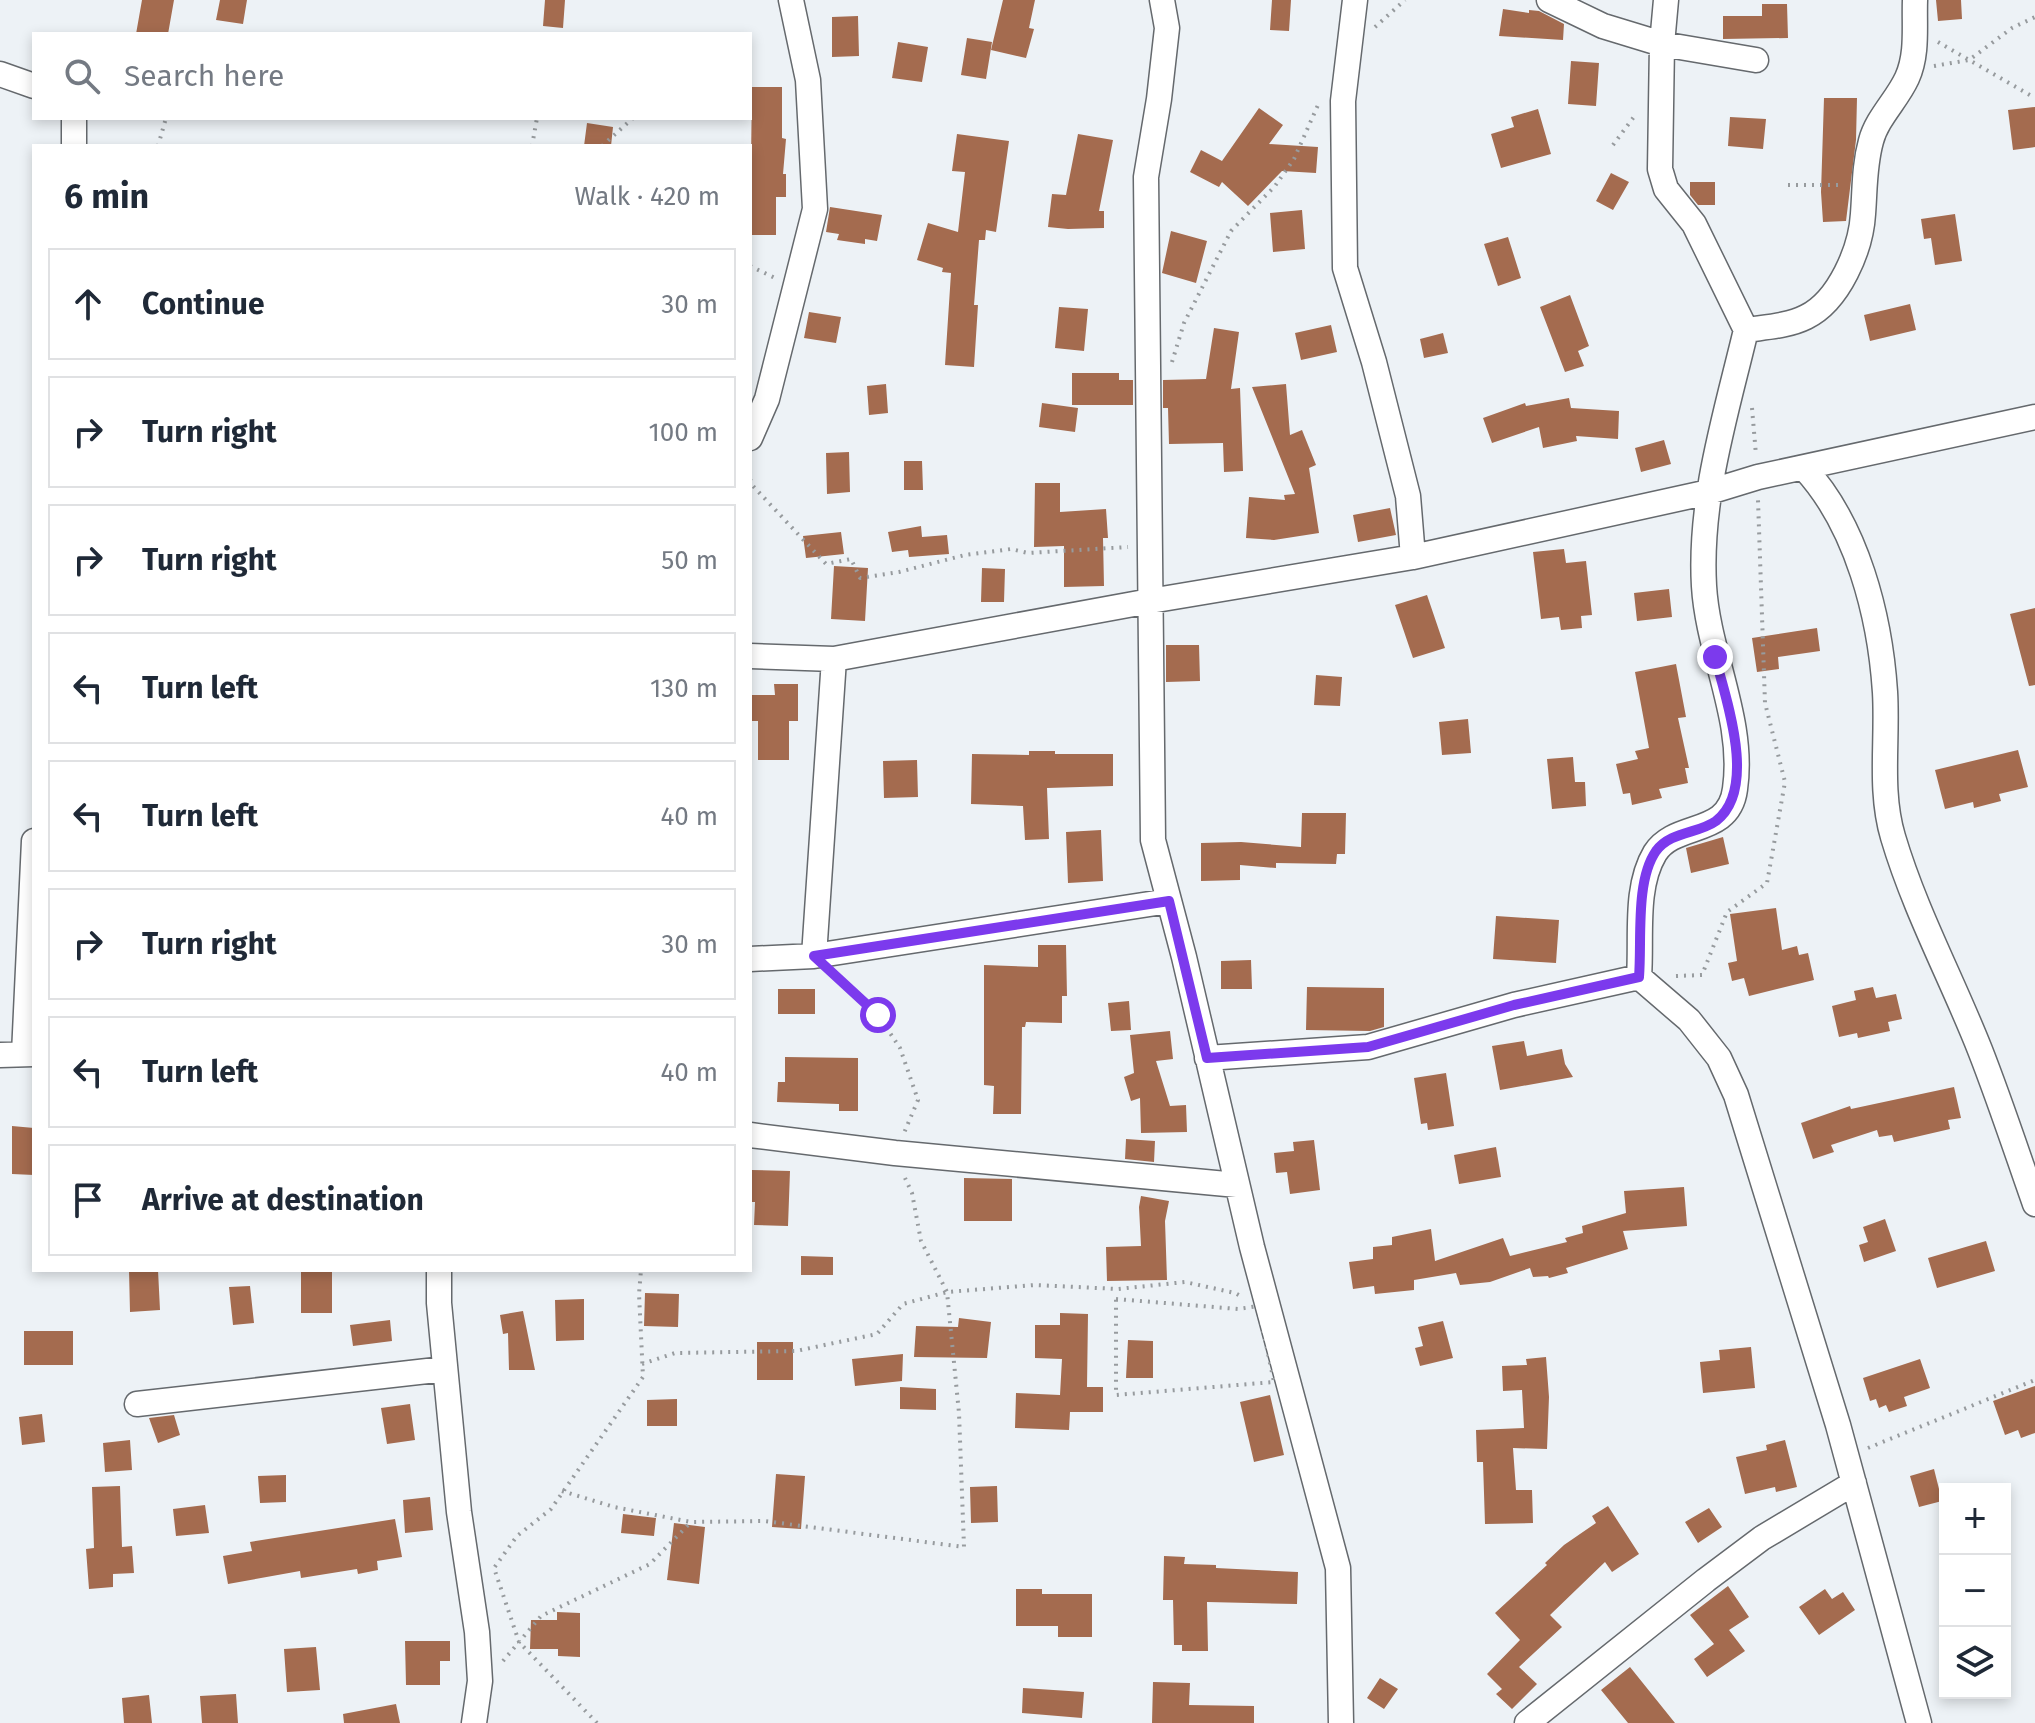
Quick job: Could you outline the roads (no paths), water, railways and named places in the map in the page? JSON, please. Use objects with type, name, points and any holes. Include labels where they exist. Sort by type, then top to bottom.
[{"type":"street","points":[[752,433],[767,399],[815,209],[808,80],[791,0]]},
{"type":"street","points":[[1162,0],[1167,28],[1146,177],[1153,840],[1237,1185],[1264,1310],[1338,1568],[1341,1723]]},
{"type":"street","points":[[1165,37],[1180,0]]},
{"type":"street","points":[[1355,0],[1343,101],[1345,268],[1374,362],[1408,496],[1413,557]]},
{"type":"street","points":[[1549,0],[1603,26],[1662,44],[1756,60]]},
{"type":"street","points":[[1639,977],[1645,873],[1657,850],[1672,837],[1714,823],[1733,800],[1735,789],[1735,739],[1715,657],[1704,588],[1704,545],[1709,492],[1746,330],[1694,224],[1666,189],[1660,169],[1662,44],[1666,0]]},
{"type":"street","points":[[1746,330],[1808,316],[1834,290],[1852,258],[1861,235],[1864,185],[1872,138],[1908,77],[1914,60],[1915,7]]},
{"type":"street","points":[[0,74],[32,85]]},
{"type":"street","points":[[74,120],[74,144]]},
{"type":"street","points":[[752,656],[834,659],[1413,557],[2035,417]]},
{"type":"street","points":[[1804,468],[1820,485],[1852,540],[1876,624],[1885,691],[1886,810],[1893,837],[1920,912],[1980,1050],[2035,1204]]},
{"type":"street","points":[[814,956],[834,659]]},
{"type":"street","points":[[19,1055],[32,870]]},
{"type":"street","points":[[752,959],[814,956],[1169,901]]},
{"type":"street","points":[[1207,1058],[1368,1047],[1514,1005],[1639,977]]},
{"type":"street","points":[[1639,977],[1689,1020],[1719,1058],[1736,1095],[1791,1265],[1847,1457],[1919,1723]]},
{"type":"street","points":[[752,1135],[895,1153],[1237,1185]]},
{"type":"street","points":[[439,1272],[439,1303],[459,1512],[477,1632],[480,1681],[474,1723]]},
{"type":"street","points":[[137,1404],[445,1369]]},
{"type":"street","points":[[1527,1723],[1740,1555],[1854,1483]]}]
